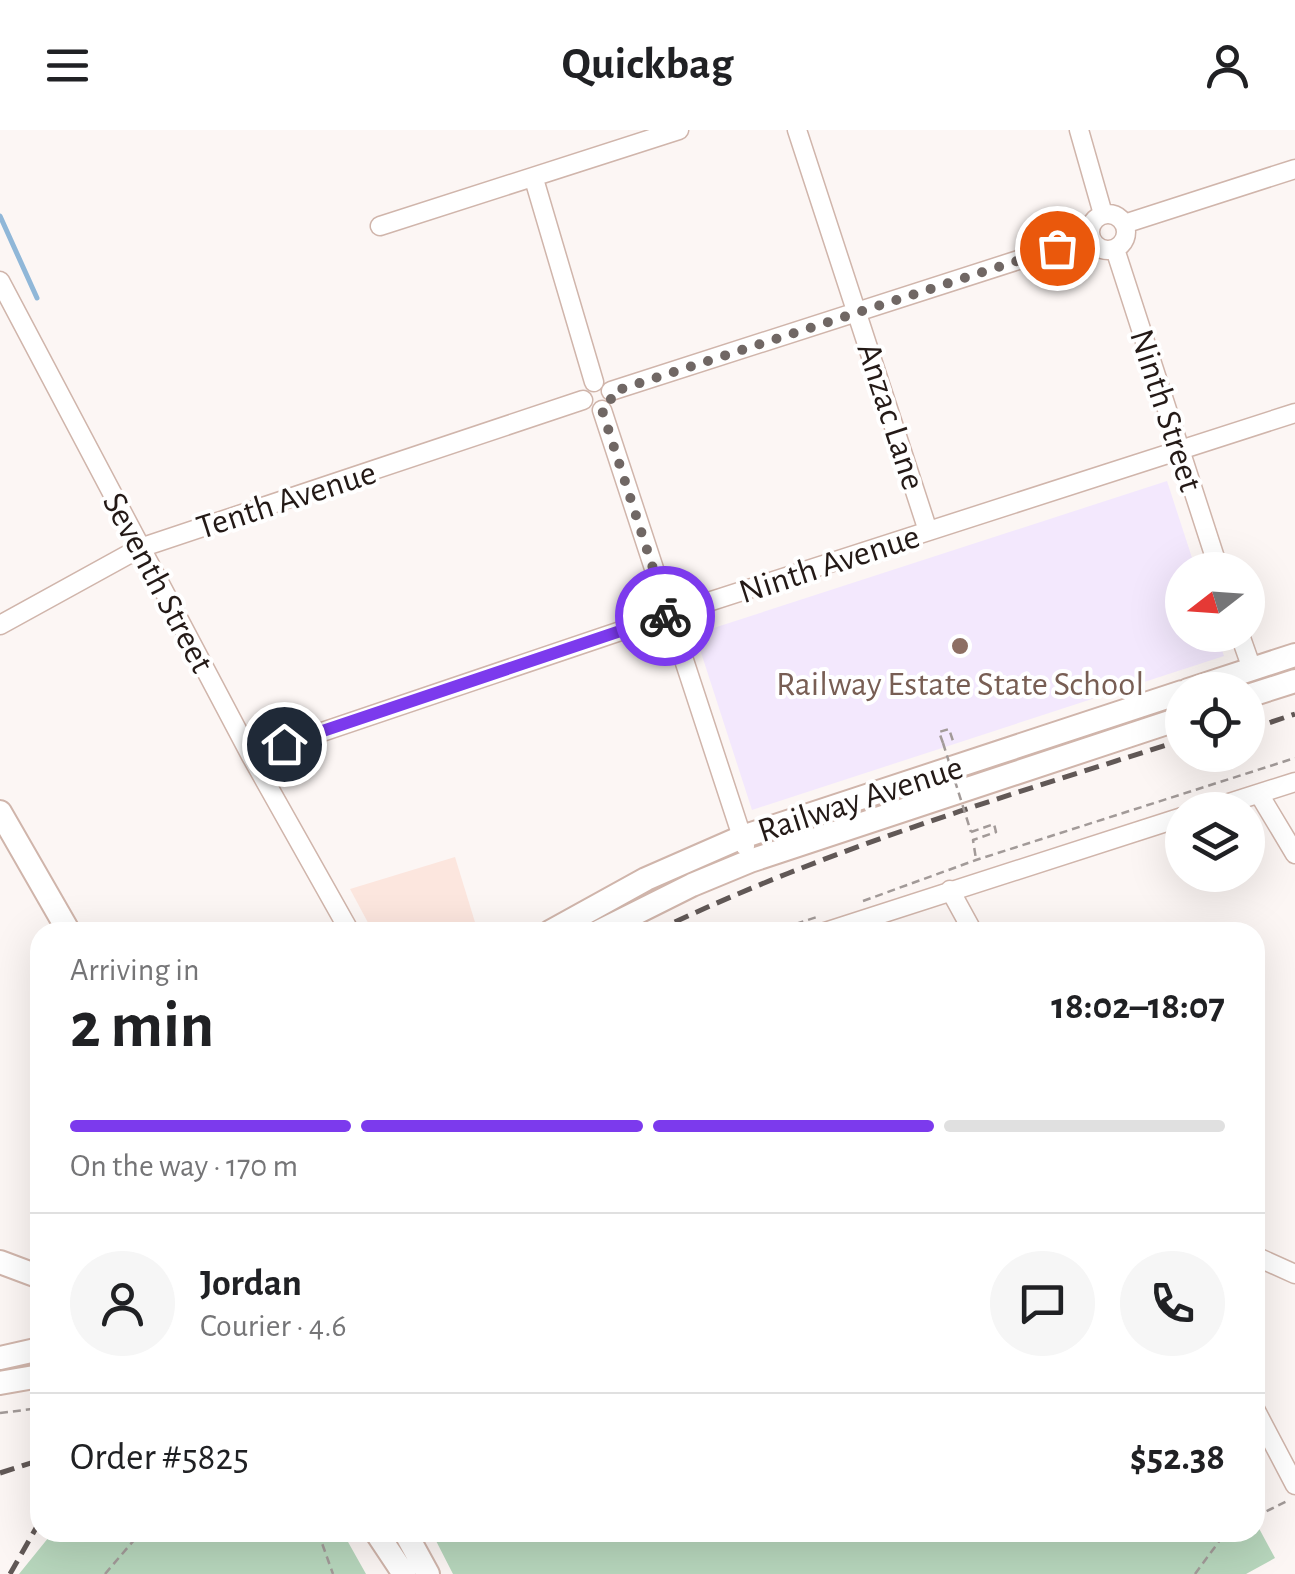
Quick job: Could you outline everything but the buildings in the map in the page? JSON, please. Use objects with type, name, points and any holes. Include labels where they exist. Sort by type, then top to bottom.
[{"type":"main road","name":"Railway Avenue","points":[[1243,672],[1295,655]]},
{"type":"main road","points":[[1265,691],[1295,681]]},
{"type":"main road","name":"Railway Avenue","points":[[568,922],[646,879],[742,837],[1165,698]]},
{"type":"main road","name":"Railway Avenue","points":[[618,922],[750,861],[1165,724]]},
{"type":"main road","points":[[0,812],[63,922]]},
{"type":"main road","points":[[38,882],[54,922]]},
{"type":"main road","points":[[0,1262],[30,1272]]},
{"type":"main road","points":[[0,1358],[30,1351]]},
{"type":"main road","points":[[0,1383],[30,1378]]},
{"type":"main road","points":[[383,1542],[404,1574]]},
{"type":"main road","points":[[410,1542],[428,1574]]},
{"type":"street","points":[[380,226],[679,130]]},
{"type":"street","name":"Anzac Lane","points":[[797,130],[928,531]]},
{"type":"street","points":[[1079,130],[1103,214]]},
{"type":"street","points":[[1124,224],[1295,169]]},
{"type":"street","points":[[534,178],[594,382]]},
{"type":"street","points":[[1103,214],[1116,216],[1124,224],[1125,239],[1115,249],[1097,247],[1090,237],[1094,220],[1103,214]]},
{"type":"street","points":[[612,392],[1090,237]]},
{"type":"street","name":"Ninth Street","points":[[1115,249],[1213,552]]},
{"type":"street","name":"Seventh Street","points":[[0,281],[250,756],[344,922]]},
{"type":"street","points":[[594,382],[602,382],[612,392],[610,405],[602,410],[589,408],[583,400],[584,389],[594,382]]},
{"type":"street","name":"Tenth Avenue","points":[[0,624],[140,548],[583,400]]},
{"type":"street","points":[[602,410],[750,861]]},
{"type":"street","name":"Ninth Avenue","points":[[250,756],[668,615],[1295,413]]},
{"type":"street","points":[[1246,652],[1252,669]]},
{"type":"street","points":[[1265,792],[1295,782]]},
{"type":"street","points":[[1265,804],[1295,854]]},
{"type":"street","points":[[855,922],[1165,823]]},
{"type":"street","points":[[950,890],[968,922]]},
{"type":"street","points":[[1265,1260],[1295,1274]]},
{"type":"street","points":[[1265,1428],[1295,1485]]},
{"type":"path","points":[[955,748],[949,728],[939,732],[971,832],[994,824],[996,832],[973,840],[984,879]]},
{"type":"path","points":[[866,900],[976,860],[1295,758]]},
{"type":"path","points":[[801,922],[828,913]]},
{"type":"path","points":[[0,1414],[30,1410]]},
{"type":"path","points":[[1265,1512],[1295,1498]]},
{"type":"path","points":[[104,1574],[132,1542]]},
{"type":"path","points":[[321,1542],[332,1574]]},
{"type":"path","points":[[1196,1574],[1216,1544]]},
{"type":"shaded area","name":"Railway Estate State School","points":[[1167,481],[1190,552],[1165,552],[1165,652],[1223,652],[1224,656],[1165,672],[1165,675],[752,810],[695,634]]},
{"type":"shaded area","points":[[455,857],[475,922],[368,922],[350,889]]},
{"type":"green space","points":[[1265,1540],[1275,1558],[1246,1574],[453,1574],[437,1542]]},
{"type":"green space","points":[[45,1542],[348,1542],[366,1574],[19,1574]]},
{"type":"waterway","points":[[0,216],[37,298]]},
{"type":"railway","points":[[1265,724],[1295,714]]},
{"type":"railway","points":[[676,922],[848,850],[1165,745]]},
{"type":"railway","points":[[0,1473],[30,1463]]},
{"type":"railway","points":[[10,1574],[30,1539]]},
{"type":"way so far","points":[[665,616],[668,615],[602,410],[610,405],[612,392],[1057,248]]},
{"type":"place","name":"Railway Estate State School","points":[[960,646]]},
{"type":"route","points":[[284,744],[665,616]]}]
